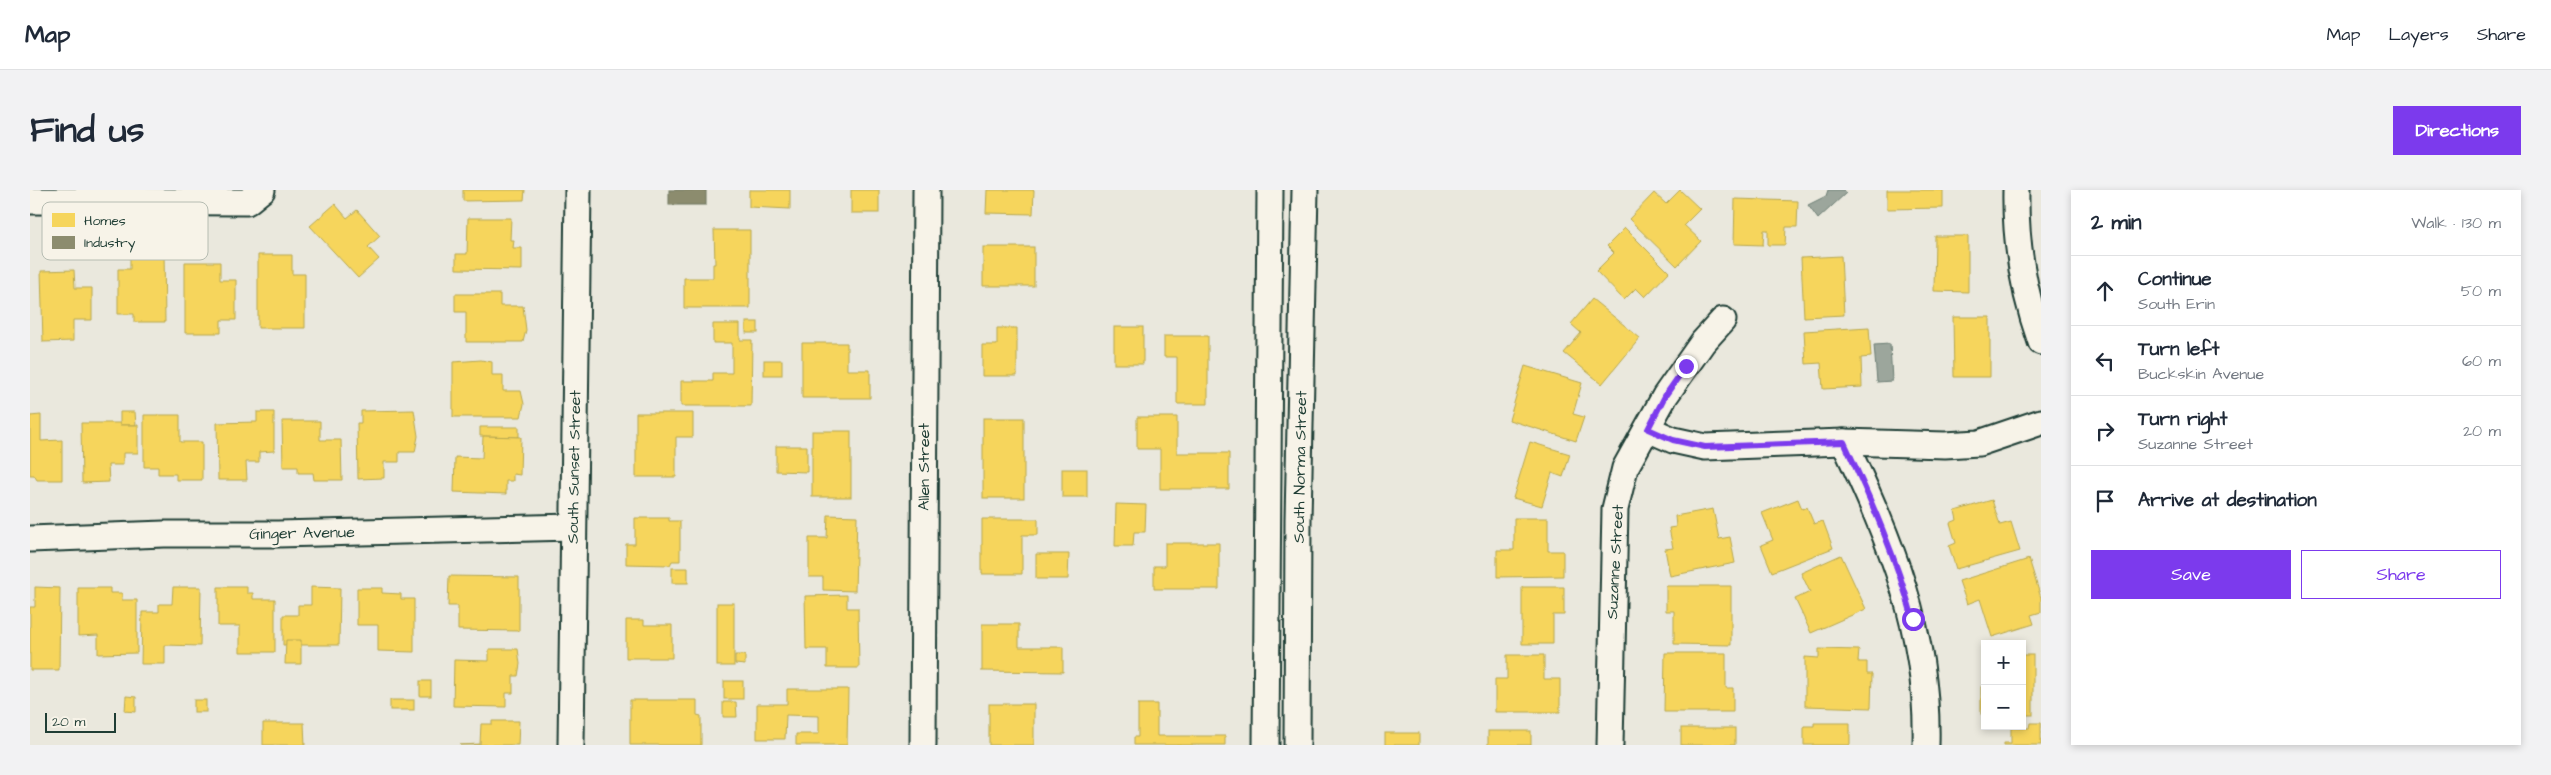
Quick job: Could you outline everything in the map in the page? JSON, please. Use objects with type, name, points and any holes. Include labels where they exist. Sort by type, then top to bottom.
[{"type":"street","points":[[30,201],[248,202],[262,190]]},
{"type":"street","name":"South Sunset Street","points":[[571,745],[578,190]]},
{"type":"street","name":"Allen Street","points":[[922,745],[926,190]]},
{"type":"street","name":"South Norma Street","points":[[1266,745],[1270,190]]},
{"type":"street","name":"South Norma Street","points":[[1297,745],[1298,518],[1305,190]]},
{"type":"street","points":[[2016,190],[2020,259],[2030,311],[2041,342]]},
{"type":"street","name":"Suzanne Street","points":[[1610,745],[1615,509],[1625,468],[1676,381],[1703,342],[1723,320]]},
{"type":"street","points":[[1648,429],[1673,440],[1705,447],[1844,442],[1945,445],[1979,443],[2041,422]]},
{"type":"street","points":[[1844,442],[1875,508],[1902,576],[1921,662],[1926,745]]},
{"type":"street","name":"Ginger Avenue","points":[[30,539],[164,534],[278,534],[573,527]]},
{"type":"shaded area","points":[[1828,190],[1843,190],[1846,193],[1818,219],[1808,205],[1826,196]]},
{"type":"shaded area","points":[[1890,344],[1892,381],[1877,382],[1874,345]]},
{"type":"building: Homes","points":[[463,190],[525,190],[524,200],[463,201]]},
{"type":"building: Homes","points":[[749,190],[790,190],[790,209],[749,207]]},
{"type":"building: Homes","points":[[851,190],[879,190],[879,213],[851,213]]},
{"type":"building: Homes","points":[[987,190],[1034,190],[1033,214],[986,213]]},
{"type":"building: Homes","points":[[1680,190],[1700,209],[1684,225],[1701,241],[1677,266],[1629,219],[1654,193],[1666,204]]},
{"type":"building: Homes","points":[[1887,190],[1943,190],[1943,208],[1887,209]]},
{"type":"building: Homes","points":[[1735,199],[1798,201],[1797,227],[1786,227],[1785,245],[1768,245],[1768,230],[1764,230],[1763,245],[1734,244]]},
{"type":"building: Homes","points":[[335,204],[347,218],[357,210],[380,236],[368,247],[379,259],[358,278],[310,226]]},
{"type":"building: Homes","points":[[468,218],[511,218],[510,240],[514,240],[513,248],[522,248],[522,270],[456,269],[456,254],[467,254]]},
{"type":"building: Homes","points":[[1625,228],[1669,272],[1645,297],[1636,288],[1624,300],[1596,271],[1614,253],[1607,246]]},
{"type":"building: Homes","points":[[714,230],[750,230],[750,308],[684,308],[684,278],[713,278],[713,264],[715,264]]},
{"type":"building: Homes","points":[[1935,236],[1968,236],[1968,292],[1934,291]]},
{"type":"building: Homes","points":[[983,247],[1034,247],[1034,286],[983,286]]},
{"type":"building: Homes","points":[[258,255],[292,255],[292,274],[305,274],[305,328],[258,328]]},
{"type":"building: Homes","points":[[1841,256],[1844,315],[1804,317],[1801,258]]},
{"type":"building: Homes","points":[[130,260],[164,260],[165,322],[134,322],[134,314],[118,314],[118,269],[130,269]]},
{"type":"building: Homes","points":[[185,262],[220,262],[220,280],[236,280],[236,320],[221,320],[221,333],[185,333]]},
{"type":"building: Homes","points":[[74,270],[75,288],[92,288],[92,320],[73,320],[73,341],[43,342],[41,271]]},
{"type":"building: Homes","points":[[455,294],[500,294],[500,306],[523,306],[526,330],[523,342],[466,342],[466,312],[455,312]]},
{"type":"building: Homes","points":[[1592,299],[1640,338],[1602,384],[1564,353],[1581,333],[1571,324]]},
{"type":"building: Homes","points":[[1953,317],[1990,317],[1990,377],[1954,377]]},
{"type":"building: Homes","points":[[746,322],[758,322],[758,333],[746,333]]},
{"type":"building: Homes","points":[[713,324],[740,324],[740,340],[752,340],[751,406],[681,406],[681,381],[713,381],[713,373],[732,373],[732,343],[713,343]]},
{"type":"building: Homes","points":[[1114,327],[1143,327],[1143,364],[1114,364]]},
{"type":"building: Homes","points":[[1869,327],[1871,357],[1861,358],[1862,387],[1823,389],[1821,363],[1806,364],[1804,331]]},
{"type":"building: Homes","points":[[997,328],[1017,328],[1017,376],[982,376],[982,345],[997,345]]},
{"type":"building: Homes","points":[[1164,336],[1208,336],[1208,404],[1177,404],[1177,357],[1164,357]]},
{"type":"building: Homes","points":[[802,343],[847,343],[847,370],[870,370],[870,398],[802,398]]},
{"type":"building: Homes","points":[[481,360],[492,362],[492,375],[503,375],[503,391],[521,391],[524,404],[521,417],[453,417],[453,362]]},
{"type":"building: Homes","points":[[764,360],[782,360],[782,375],[764,375]]},
{"type":"building: Homes","points":[[1525,366],[1582,383],[1573,414],[1584,417],[1576,441],[1509,420]]},
{"type":"building: Homes","points":[[414,410],[418,436],[415,452],[399,452],[399,462],[384,462],[384,478],[358,479],[357,423],[361,423],[361,411]]},
{"type":"building: Homes","points":[[120,412],[135,412],[136,425],[120,425]]},
{"type":"building: Homes","points":[[257,412],[274,412],[274,451],[259,452],[259,462],[246,462],[247,480],[218,480],[217,423],[257,422]]},
{"type":"building: Homes","points":[[636,413],[693,413],[693,437],[676,437],[676,477],[636,477]]},
{"type":"building: Homes","points":[[41,415],[41,441],[62,440],[62,480],[37,480],[34,475],[30,475],[30,416]]},
{"type":"building: Homes","points":[[144,415],[180,415],[180,442],[202,442],[202,480],[176,480],[176,474],[158,474],[158,467],[144,467]]},
{"type":"building: Homes","points":[[1137,417],[1177,417],[1177,453],[1229,453],[1229,489],[1160,489],[1160,449],[1137,449]]},
{"type":"building: Homes","points":[[983,418],[1024,418],[1024,498],[983,498]]},
{"type":"building: Homes","points":[[282,421],[320,421],[320,440],[341,440],[342,480],[314,480],[313,473],[298,473],[298,467],[283,467]]},
{"type":"building: Homes","points":[[81,423],[138,425],[138,453],[123,453],[123,465],[108,465],[109,482],[82,483]]},
{"type":"building: Homes","points":[[480,427],[519,427],[519,437],[480,436]]},
{"type":"building: Homes","points":[[812,431],[851,431],[851,497],[812,497]]},
{"type":"building: Homes","points":[[483,436],[521,437],[520,475],[513,474],[513,481],[506,481],[506,494],[454,492],[455,457],[482,458]]},
{"type":"building: Homes","points":[[1530,442],[1570,454],[1563,477],[1552,473],[1542,506],[1513,498]]},
{"type":"building: Homes","points":[[776,446],[807,446],[807,472],[776,471]]},
{"type":"building: Homes","points":[[1062,469],[1087,469],[1087,497],[1062,497]]},
{"type":"building: Homes","points":[[1798,499],[1802,509],[1807,507],[1814,524],[1823,521],[1833,548],[1772,572],[1761,545],[1773,540],[1762,513]]},
{"type":"building: Homes","points":[[1992,500],[2000,525],[2011,522],[2020,551],[1956,569],[1949,546],[1956,543],[1950,523],[1957,520],[1955,511]]},
{"type":"building: Homes","points":[[1116,504],[1146,505],[1145,532],[1134,532],[1133,546],[1115,546]]},
{"type":"building: Homes","points":[[1713,509],[1719,539],[1730,537],[1735,563],[1670,576],[1665,549],[1673,548],[1669,528],[1676,527],[1675,516]]},
{"type":"building: Homes","points":[[828,515],[857,516],[855,591],[823,590],[823,577],[809,577],[809,538],[827,538]]},
{"type":"building: Homes","points":[[635,518],[669,518],[669,521],[680,521],[680,561],[672,561],[670,565],[626,564],[626,544],[635,544]]},
{"type":"building: Homes","points":[[1514,518],[1548,518],[1548,551],[1563,551],[1563,576],[1497,577],[1497,550],[1514,550]]},
{"type":"building: Homes","points":[[982,519],[1038,519],[1038,535],[1022,535],[1022,574],[982,574]]},
{"type":"building: Homes","points":[[1165,543],[1219,543],[1219,589],[1154,589],[1154,566],[1165,566]]},
{"type":"building: Homes","points":[[1036,554],[1069,554],[1068,579],[1036,579]]},
{"type":"building: Homes","points":[[1841,555],[1866,609],[1811,633],[1795,599],[1810,592],[1801,573]]},
{"type":"building: Homes","points":[[2029,559],[2041,598],[2041,612],[2031,615],[2034,624],[1992,637],[1980,599],[1967,604],[1959,581]]},
{"type":"building: Homes","points":[[672,568],[688,568],[688,583],[672,583]]},
{"type":"building: Homes","points":[[449,576],[519,577],[519,631],[458,630],[458,606],[448,606]]},
{"type":"building: Homes","points":[[1666,586],[1731,586],[1731,645],[1674,644],[1674,611],[1666,611]]},
{"type":"building: Homes","points":[[35,587],[60,588],[59,670],[30,670],[30,607],[35,607]]},
{"type":"building: Homes","points":[[173,587],[201,587],[200,646],[165,645],[165,664],[141,664],[142,612],[159,612],[159,604],[172,604]]},
{"type":"building: Homes","points":[[218,587],[247,587],[247,593],[253,593],[253,599],[275,599],[275,652],[240,652],[240,626],[218,626]]},
{"type":"building: Homes","points":[[311,587],[340,588],[339,645],[283,645],[283,615],[298,615],[298,605],[311,605]]},
{"type":"building: Homes","points":[[1522,587],[1564,587],[1564,615],[1553,615],[1553,644],[1522,644]]},
{"type":"building: Homes","points":[[78,588],[110,588],[110,593],[122,593],[122,600],[137,600],[137,653],[98,654],[98,635],[78,636]]},
{"type":"building: Homes","points":[[357,588],[382,588],[382,593],[401,594],[401,599],[414,599],[414,652],[378,651],[378,625],[357,625]]},
{"type":"building: Homes","points":[[847,595],[847,608],[858,608],[859,668],[827,668],[827,649],[806,649],[805,596]]},
{"type":"building: Homes","points":[[717,603],[734,603],[734,666],[717,666]]},
{"type":"building: Homes","points":[[626,620],[644,620],[644,625],[672,625],[672,658],[626,658]]},
{"type":"building: Homes","points":[[982,624],[1019,624],[1019,647],[1063,647],[1063,672],[982,671]]},
{"type":"building: Homes","points":[[286,640],[301,640],[301,664],[285,664]]},
{"type":"building: Homes","points":[[489,649],[518,649],[520,664],[518,676],[513,676],[513,693],[506,693],[506,707],[453,706],[454,660],[489,661]]},
{"type":"building: Homes","points":[[1819,649],[1859,650],[1858,662],[1867,662],[1867,674],[1872,674],[1871,708],[1805,706],[1805,657],[1819,658]]},
{"type":"building: Homes","points":[[1665,653],[1726,653],[1726,688],[1733,688],[1733,712],[1664,712]]},
{"type":"building: Homes","points":[[735,655],[745,655],[745,665],[735,664]]},
{"type":"building: Homes","points":[[1507,655],[1544,655],[1544,679],[1560,679],[1560,712],[1495,712],[1495,679],[1507,679]]},
{"type":"building: Homes","points":[[2026,655],[2033,655],[2033,715],[2026,715]]},
{"type":"building: Homes","points":[[420,681],[431,681],[431,696],[420,696]]},
{"type":"building: Homes","points":[[724,681],[743,681],[743,699],[724,699]]},
{"type":"building: Homes","points":[[787,689],[848,689],[847,745],[796,745],[796,734],[819,734],[819,716],[786,715],[785,739],[757,739],[757,704],[787,704]]},
{"type":"building: Homes","points":[[126,696],[136,697],[136,712],[125,711]]},
{"type":"building: Homes","points":[[194,700],[206,700],[206,712],[194,712]]},
{"type":"building: Homes","points":[[390,700],[414,700],[414,710],[390,710]]},
{"type":"building: Homes","points":[[630,700],[697,700],[697,715],[701,716],[701,745],[630,745]]},
{"type":"building: Homes","points":[[723,702],[736,702],[737,717],[723,717]]},
{"type":"building: Homes","points":[[989,704],[1034,704],[1034,745],[989,745]]},
{"type":"building: Homes","points":[[1138,704],[1157,704],[1157,736],[1225,736],[1225,745],[1134,745],[1134,737],[1138,737]]},
{"type":"building: Homes","points":[[492,721],[519,721],[518,745],[460,745],[480,744],[481,724],[492,724]]},
{"type":"building: Homes","points":[[263,723],[304,723],[305,745],[263,745]]},
{"type":"building: Homes","points":[[1814,723],[1850,723],[1850,745],[1804,745],[1804,726],[1814,726]]},
{"type":"building: Homes","points":[[2030,723],[2041,723],[2041,745],[2004,745],[2004,743],[2011,743],[2011,730],[2026,730],[2026,728],[2029,728]]},
{"type":"building: Homes","points":[[1681,728],[1735,728],[1735,745],[1681,745]]},
{"type":"building: Homes","points":[[1488,731],[1531,731],[1531,745],[1488,745]]},
{"type":"building: Homes","points":[[1385,733],[1419,733],[1419,745],[1385,745]]},
{"type":"building: Industry","points":[[669,190],[706,190],[706,205],[669,205]]},
{"type":"route","points":[[1686,366],[1665,396],[1648,429],[1673,440],[1705,447],[1844,442],[1875,508],[1902,576],[1913,619]]}]
